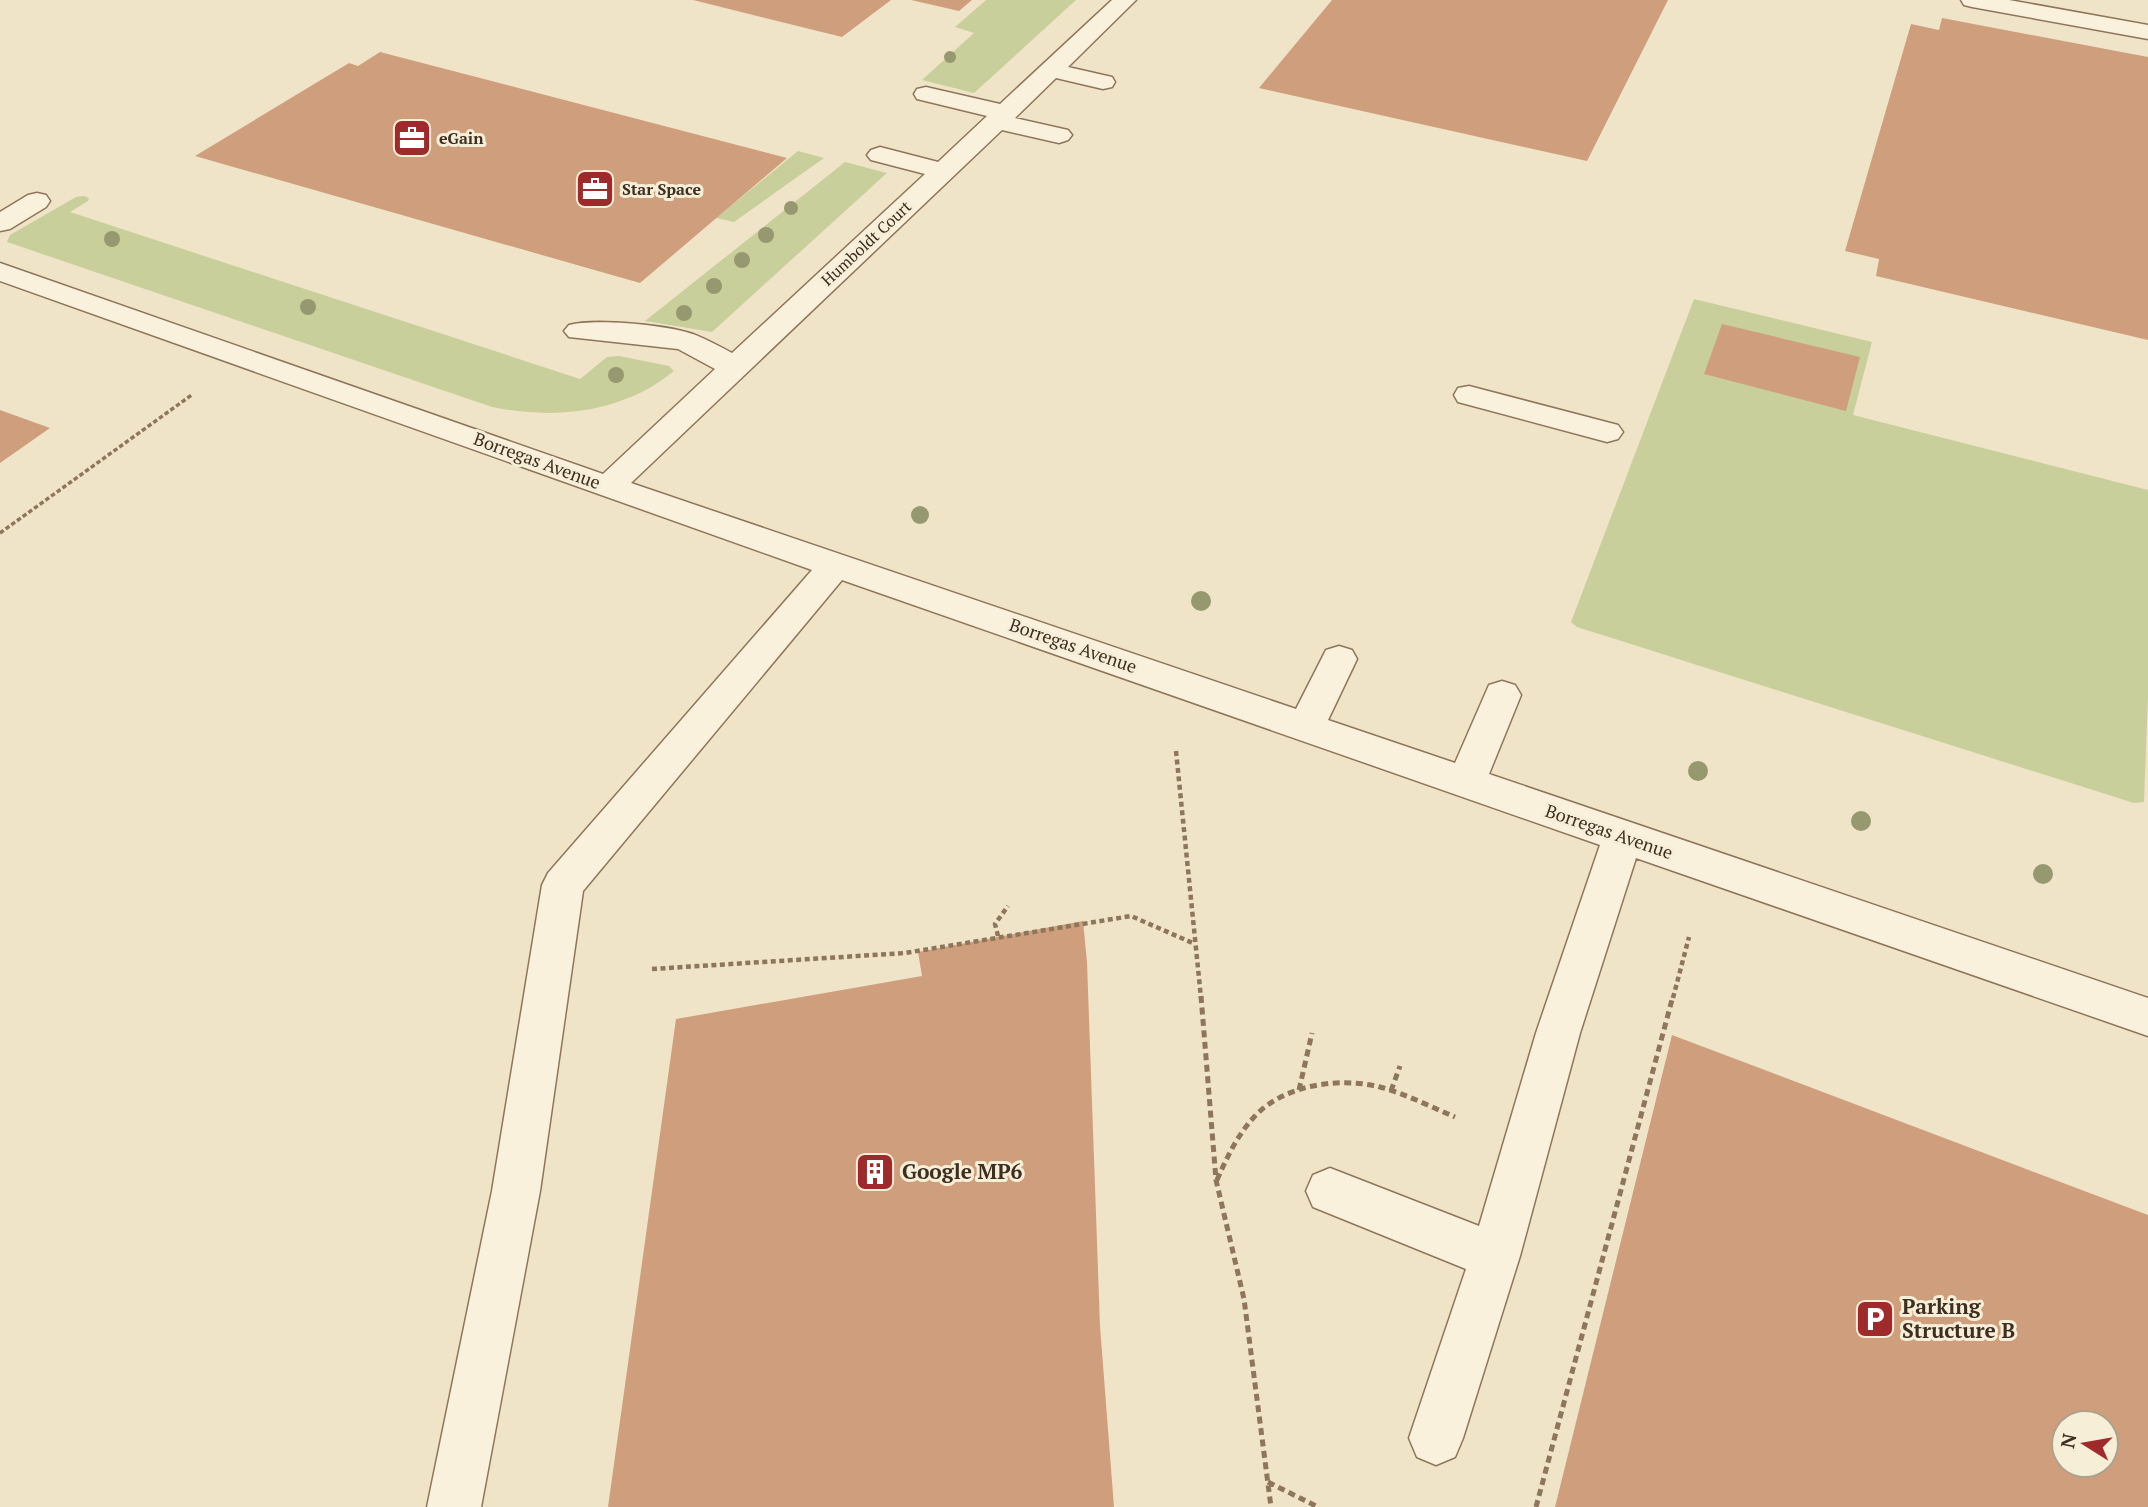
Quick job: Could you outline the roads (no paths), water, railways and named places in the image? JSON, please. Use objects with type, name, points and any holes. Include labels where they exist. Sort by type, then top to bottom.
[{"type":"street","name":"Humboldt Court","points":[[608,486],[1125,0]]},
{"type":"street","points":[[1969,7],[2148,32]]},
{"type":"street","points":[[1051,70],[1103,82]]},
{"type":"street","points":[[926,94],[1059,135]]},
{"type":"street","points":[[880,155],[943,171]]},
{"type":"street","points":[[0,223],[37,201]]},
{"type":"street","name":"Borregas Avenue","points":[[0,271],[608,486],[2148,1017]]},
{"type":"street","points":[[579,331],[622,332],[686,341],[736,367]]},
{"type":"street","points":[[1469,395],[1607,432]]},
{"type":"street","points":[[454,1507],[516,1191],[563,885],[835,564]]},
{"type":"street","points":[[1306,727],[1339,659]]},
{"type":"street","points":[[1466,782],[1502,695]]},
{"type":"street","points":[[1436,1438],[1495,1256],[1558,1033],[1623,837]]},
{"type":"street","points":[[1330,1191],[1495,1256]]},
{"type":"place","name":"eGain","points":[[412,138]]},
{"type":"place","name":"Star Space","points":[[595,189]]},
{"type":"place","name":"Google MP6","points":[[875,1172]]},
{"type":"place","name":"Parking Structure B","points":[[1875,1319]]}]
